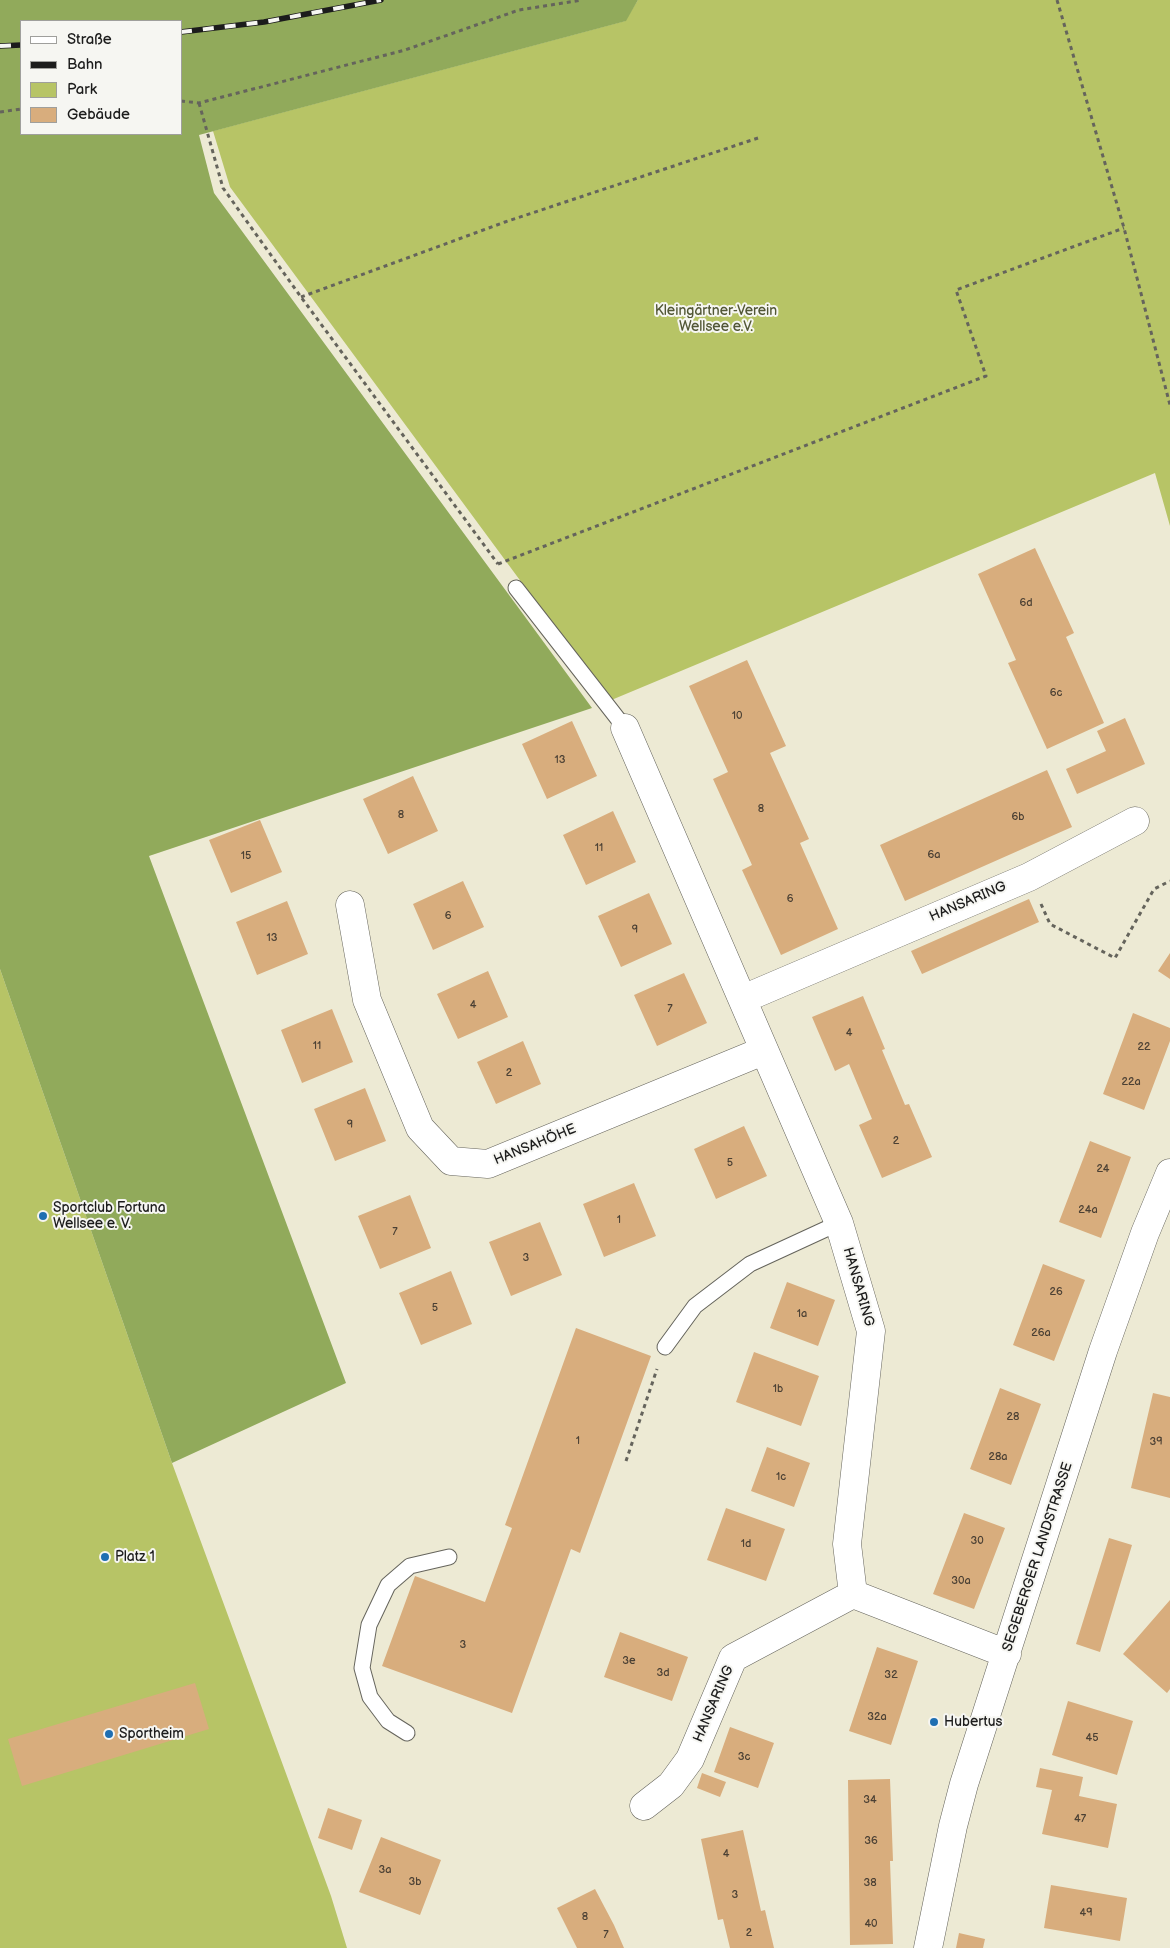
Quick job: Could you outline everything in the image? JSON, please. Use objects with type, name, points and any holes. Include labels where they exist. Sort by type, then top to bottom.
[{"type":"street","name":"HANSARING","points":[[625,728],[743,999],[763,1051],[839,1223],[872,1332],[847,1544],[853,1594],[733,1658],[690,1759],[671,1785],[644,1806]]},
{"type":"street","name":"HANSARING","points":[[743,999],[1029,877],[1135,821]]},
{"type":"street","name":"HANSAHÖHE","points":[[350,905],[367,1000],[420,1128],[451,1161],[488,1164],[763,1051]]},
{"type":"street","name":"SEGEBERGER LANDSTRASSE","points":[[928,1948],[953,1826],[964,1784],[1103,1351],[1144,1232],[1170,1173]]},
{"type":"street","points":[[853,1594],[1007,1654]]},
{"type":"lane","points":[[516,588],[625,728]]},
{"type":"lane","points":[[665,1347],[695,1306],[750,1264],[839,1223]]},
{"type":"lane","points":[[408,1733],[388,1721],[370,1697],[362,1668],[369,1625],[388,1585],[410,1566],[449,1557]]},
{"type":"path","points":[[182,101],[199,103],[405,50],[520,10],[582,0]]},
{"type":"path","points":[[1057,0],[1124,228],[1170,405]]},
{"type":"path","points":[[199,103],[223,188],[516,588]]},
{"type":"path","points":[[0,112],[20,109]]},
{"type":"path","points":[[301,297],[505,222],[758,138]]},
{"type":"path","points":[[498,564],[986,376],[956,290],[1124,228]]},
{"type":"path","points":[[1029,877],[1050,924],[1115,958],[1154,889],[1170,880]]},
{"type":"path","points":[[626,1461],[665,1347]]},
{"type":"green space","points":[[0,0],[638,0],[626,21],[199,135],[214,193],[592,708],[149,856],[346,1383],[172,1463],[0,969]]},
{"type":"green space","name":"Kleingärtner-Verein Wellsee e.V.","points":[[638,0],[1170,0],[1170,526],[1155,473],[609,701],[230,187],[213,131],[625,21]]},
{"type":"green space","name":"Sportclub Fortuna Wellsee e. V.","points":[[0,969],[172,1463],[331,1896],[347,1948],[0,1948]]},
{"type":"building","points":[[1035,548],[1074,633],[1066,637],[1104,723],[1047,749],[1008,663],[1016,660],[978,574]]},
{"type":"building","points":[[747,660],[786,746],[770,753],[809,839],[800,843],[838,929],[781,955],[742,870],[752,865],[713,779],[728,772],[689,686]]},
{"type":"building","points":[[1125,718],[1145,764],[1077,794],[1066,769],[1106,751],[1097,731]]},
{"type":"building","points":[[572,721],[597,776],[547,799],[522,744]]},
{"type":"building","points":[[1047,770],[1072,827],[905,901],[880,845]]},
{"type":"building","points":[[413,776],[438,831],[388,854],[363,799]]},
{"type":"building","points":[[613,811],[636,862],[586,885],[563,835]]},
{"type":"building","points":[[260,820],[282,872],[231,893],[209,840]]},
{"type":"building","points":[[463,881],[484,927],[433,950],[413,904]]},
{"type":"building","points":[[649,893],[672,944],[621,967],[598,916]]},
{"type":"building","points":[[1029,899],[1039,922],[922,974],[911,951]]},
{"type":"building","points":[[287,901],[308,954],[257,975],[236,922]]},
{"type":"building","points":[[1170,953],[1170,979],[1158,971]]},
{"type":"building","points":[[488,971],[508,1017],[458,1039],[437,994]]},
{"type":"building","points":[[684,973],[707,1023],[657,1046],[634,995]]},
{"type":"building","points":[[863,996],[885,1049],[882,1050],[905,1105],[909,1104],[932,1157],[882,1178],[859,1125],[872,1119],[849,1064],[835,1071],[812,1017]]},
{"type":"building","points":[[332,1009],[353,1062],[302,1083],[281,1030]]},
{"type":"building","points":[[1133,1013],[1170,1028],[1170,1041],[1144,1110],[1103,1094]]},
{"type":"building","points":[[523,1041],[541,1084],[496,1104],[477,1062]]},
{"type":"building","points":[[365,1088],[386,1141],[335,1161],[314,1109]]},
{"type":"building","points":[[744,1126],[767,1176],[716,1199],[694,1149]]},
{"type":"building","points":[[1090,1141],[1131,1157],[1101,1238],[1059,1222]]},
{"type":"building","points":[[634,1183],[656,1236],[604,1257],[583,1204]]},
{"type":"building","points":[[410,1195],[431,1248],[380,1269],[358,1216]]},
{"type":"building","points":[[540,1222],[562,1275],[511,1296],[489,1242]]},
{"type":"building","points":[[1043,1264],[1085,1280],[1054,1361],[1013,1345]]},
{"type":"building","points":[[451,1271],[472,1324],[421,1345],[399,1293]]},
{"type":"building","points":[[787,1282],[835,1300],[818,1346],[770,1328]]},
{"type":"building","points":[[576,1328],[651,1356],[580,1553],[571,1549],[512,1713],[382,1666],[415,1576],[485,1602],[512,1528],[505,1525]]},
{"type":"building","points":[[754,1352],[819,1376],[801,1426],[736,1402]]},
{"type":"building","points":[[1000,1388],[1041,1404],[1011,1485],[970,1469]]},
{"type":"building","points":[[1153,1393],[1170,1397],[1170,1498],[1131,1488]]},
{"type":"building","points":[[767,1447],[810,1463],[794,1507],[751,1491]]},
{"type":"building","points":[[726,1508],[785,1529],[766,1581],[707,1560]]},
{"type":"building","points":[[964,1513],[1005,1528],[974,1609],[933,1594]]},
{"type":"building","points":[[1109,1538],[1132,1545],[1100,1652],[1076,1644]]},
{"type":"building","points":[[1170,1600],[1170,1689],[1167,1693],[1123,1654]]},
{"type":"building","points":[[620,1632],[688,1657],[672,1701],[604,1677]]},
{"type":"building","points":[[877,1647],[918,1661],[891,1745],[849,1731]]},
{"type":"building","name":"Sportheim","points":[[195,1683],[209,1729],[22,1786],[8,1739]]},
{"type":"building","points":[[1068,1701],[1133,1721],[1117,1775],[1052,1755]]},
{"type":"building","points":[[730,1727],[774,1743],[758,1788],[714,1772]]},
{"type":"building","points":[[1040,1768],[1083,1777],[1079,1796],[1117,1804],[1108,1848],[1042,1834],[1052,1790],[1036,1787]]},
{"type":"building","points":[[702,1773],[726,1782],[720,1797],[697,1788]]},
{"type":"building","points":[[890,1779],[893,1861],[890,1861],[893,1944],[850,1945],[848,1780]]},
{"type":"building","points":[[328,1808],[362,1820],[352,1850],[318,1838]]},
{"type":"building","points":[[743,1830],[761,1911],[765,1910],[774,1948],[730,1948],[723,1919],[718,1920],[701,1839]]},
{"type":"building","points":[[381,1837],[441,1860],[420,1915],[359,1892]]},
{"type":"building","points":[[1051,1885],[1127,1898],[1120,1941],[1044,1928]]},
{"type":"building","points":[[595,1889],[624,1948],[577,1948],[557,1908]]},
{"type":"building","points":[[959,1933],[985,1939],[983,1948],[956,1948]]},
{"type":"railway","points":[[182,32],[264,22],[381,0]]},
{"type":"railway","points":[[0,46],[20,45]]},
{"type":"place","name":"Sportclub Fortuna Wellsee e. V.","points":[[43,1216]]},
{"type":"place","name":"Platz 1","points":[[105,1557]]},
{"type":"place","name":"Hubertus","points":[[934,1722]]},
{"type":"place","name":"Sportheim","points":[[109,1734]]}]
